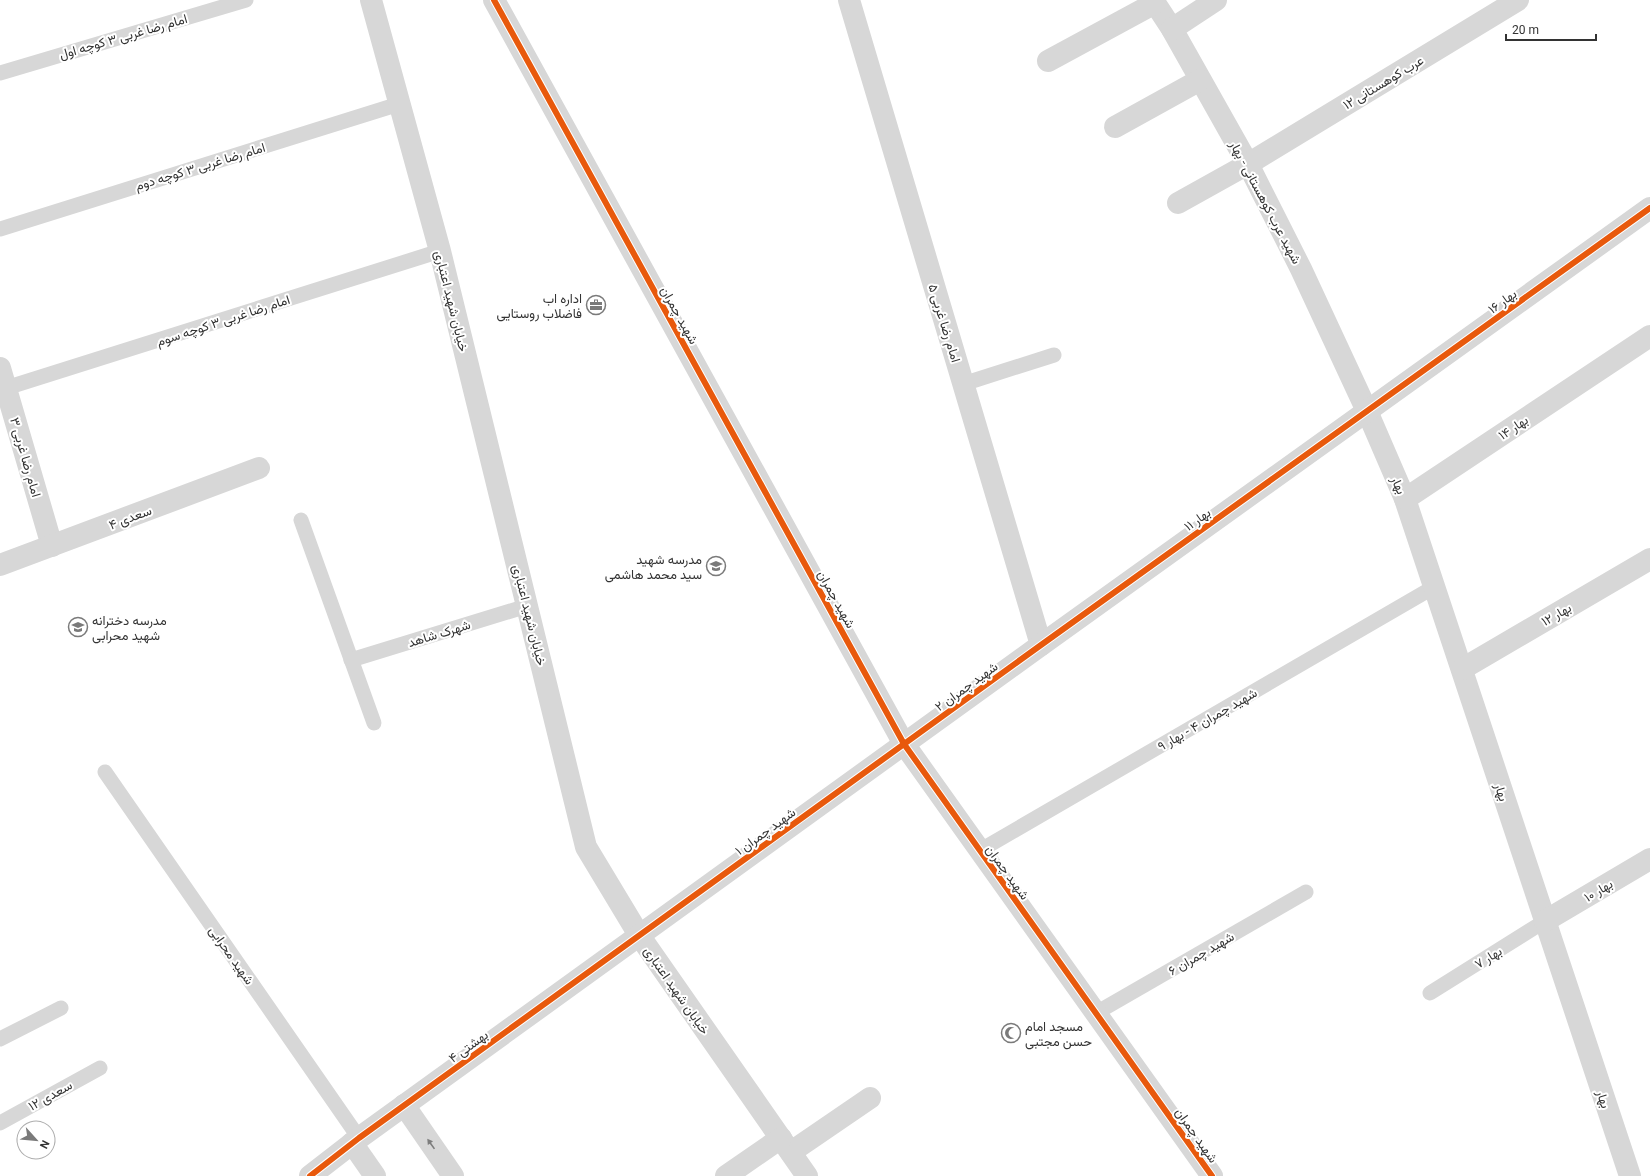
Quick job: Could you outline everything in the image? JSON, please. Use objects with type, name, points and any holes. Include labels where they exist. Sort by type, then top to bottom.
[{"type":"street","name":"خیابان شهید اعتباری","points":[[371,0],[440,251],[586,846],[639,935],[807,1176]]},
{"type":"street","name":"شهید چمران","points":[[494,0],[904,744],[1212,1176]]},
{"type":"street","name":"امام رضا غربی ۵","points":[[849,0],[1041,645]]},
{"type":"street","points":[[1172,29],[1216,0]]},
{"type":"street","name":"عرب کوهستانی ۱۲","points":[[1178,203],[1248,164],[1518,0]]},
{"type":"street","points":[[1048,61],[1154,2]]},
{"type":"street","name":"شهید عرب کوهستانی - بهار","points":[[1154,2],[1172,29],[1248,164],[1301,269],[1367,411]]},
{"type":"street","points":[[1114,127],[1200,80]]},
{"type":"street","name":"بهار ۱۶","points":[[1367,411],[1650,208]]},
{"type":"street","name":"بهار ۱۴","points":[[1405,499],[1650,336]]},
{"type":"street","name":"امام رضا غربی ۳","points":[[3,378],[52,546]]},
{"type":"street","name":"بهار","points":[[1367,411],[1405,499],[1630,1176]]},
{"type":"street","name":"بهار ۱۱","points":[[1041,645],[1367,411]]},
{"type":"street","name":"سعدی ۴","points":[[0,565],[260,468]]},
{"type":"street","name":"بهار ۱۲","points":[[1462,668],[1650,559]]},
{"type":"street","name":"شهید چمران ۲","points":[[904,744],[1041,645]]},
{"type":"street","name":"شهید چمران ۱","points":[[639,935],[904,744]]},
{"type":"street","name":"بهار ۱۰","points":[[1545,921],[1650,859]]},
{"type":"street","name":"بهشتی ۴","points":[[310,1176],[355,1140],[639,935]]},
{"type":"street","points":[[726,1176],[786,1145],[870,1098]]},
{"type":"street","points":[[404,1105],[453,1176]]},
{"type":"street","points":[[355,1140],[375,1176]]},
{"type":"lane","name":"امام رضا غربی ۳ کوچه اول","points":[[0,73],[246,0]]},
{"type":"lane","name":"امام رضا غربی ۳ کوچه دوم","points":[[0,228],[399,104]]},
{"type":"lane","name":"امام رضا غربی ۳ کوچه سوم","points":[[3,378],[440,251]]},
{"type":"lane","points":[[963,384],[1054,355]]},
{"type":"lane","points":[[301,520],[374,723]]},
{"type":"lane","name":"شهید چمران ۴ - بهار ۹","points":[[979,851],[1434,587]]},
{"type":"lane","name":"شهرک شاهد","points":[[351,660],[527,606]]},
{"type":"lane","name":"شهید محرابی","points":[[105,772],[355,1140]]},
{"type":"lane","name":"شهید چمران ۶","points":[[1096,1013],[1306,892]]},
{"type":"lane","name":"بهار ۷","points":[[1430,993],[1545,921]]},
{"type":"lane","points":[[0,1040],[61,1008]]},
{"type":"lane","name":"سعدی ۱۲","points":[[0,1123],[100,1068]]},
{"type":"cycle path","points":[[494,0],[904,744],[1212,1176]]},
{"type":"cycle path","points":[[310,1176],[359,1138],[1041,645],[1650,208]]},
{"type":"place","name":"اداره اب فاضلاب روستایی","points":[[596,305]]},
{"type":"place","name":"مدرسه شهید سید محمد هاشمی","points":[[716,566]]},
{"type":"place","name":"مدرسه دخترانه شهید محرابی","points":[[78,627]]},
{"type":"place","name":"مسجد امام حسن مجتبی","points":[[1011,1033]]}]
